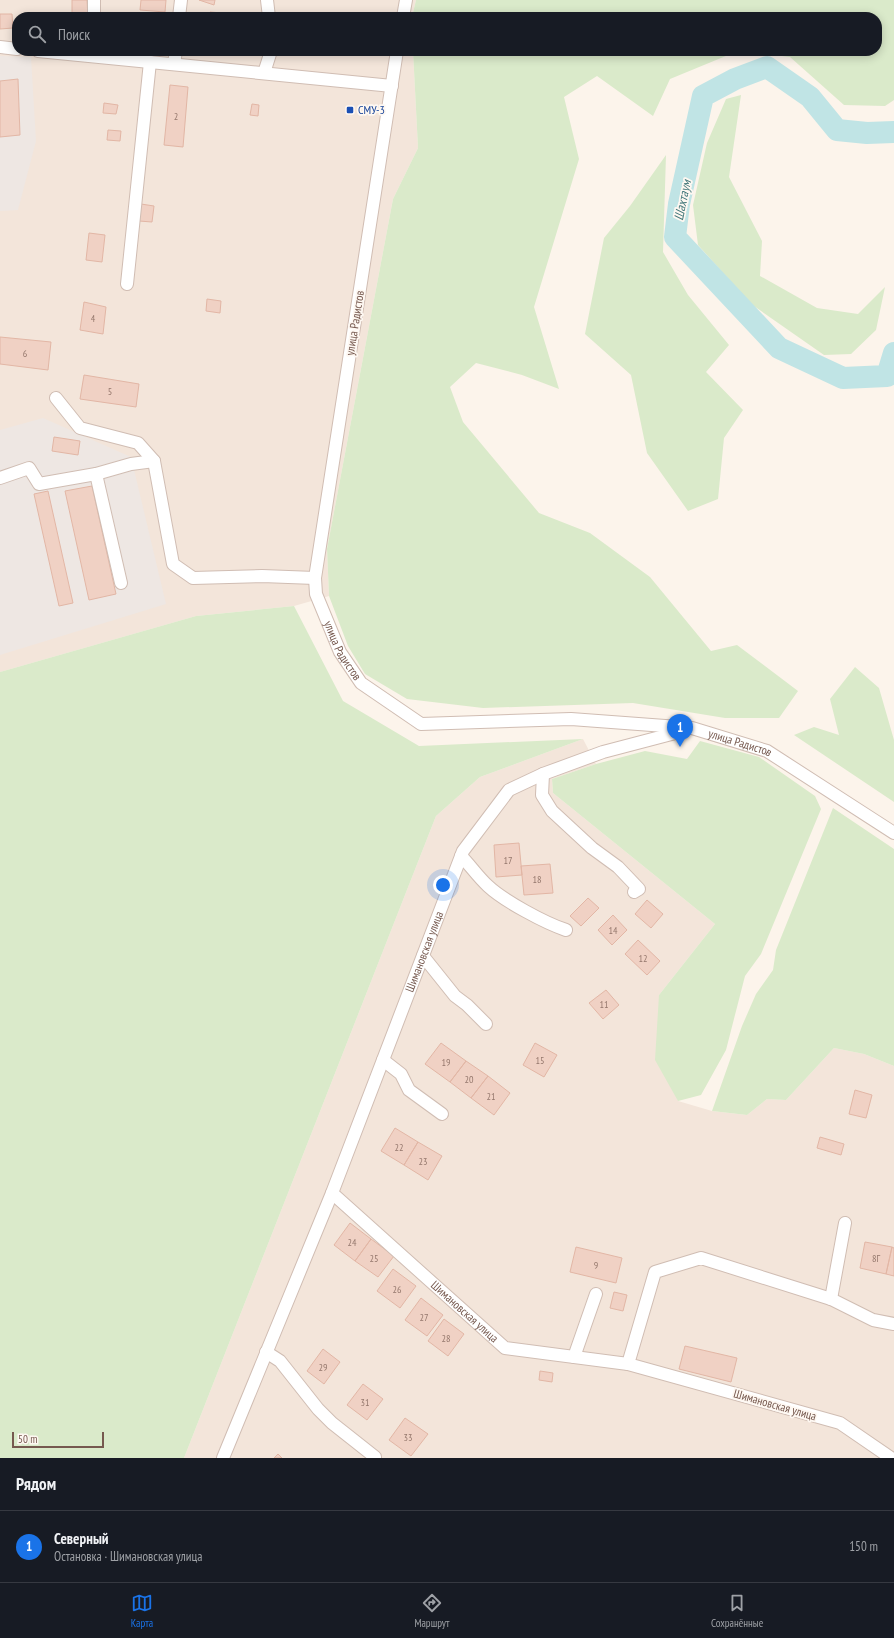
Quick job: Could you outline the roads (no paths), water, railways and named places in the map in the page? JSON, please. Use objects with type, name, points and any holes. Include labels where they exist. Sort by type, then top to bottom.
[{"type":"street","points":[[94,0],[94,12]]},
{"type":"street","points":[[180,12],[181,0]]},
{"type":"street","points":[[267,0],[268,12]]},
{"type":"street","points":[[404,12],[406,0]]},
{"type":"street","points":[[0,47],[12,48]]},
{"type":"street","points":[[105,56],[150,62],[392,86]]},
{"type":"street","points":[[174,64],[175,56]]},
{"type":"street","points":[[264,73],[269,56]]},
{"type":"street","name":"улица Радистов","points":[[396,56],[315,578],[316,594],[340,652],[361,684],[421,724],[571,719],[692,728],[767,751],[894,833]]},
{"type":"street","points":[[127,284],[150,62]]},
{"type":"street","points":[[56,398],[80,428],[138,443],[154,461],[173,564],[193,578],[262,576],[315,578]]},
{"type":"street","points":[[0,478],[29,468],[39,484],[96,474],[131,464],[154,461]]},
{"type":"street","points":[[96,474],[121,583]]},
{"type":"street","name":"Шимановская улица","points":[[223,1458],[332,1193],[463,851],[509,790],[543,774],[603,752],[692,728]]},
{"type":"street","points":[[543,774],[542,795],[552,811],[592,848],[618,867],[639,889],[634,892]]},
{"type":"street","points":[[461,856],[487,885],[499,894],[555,927],[566,930]]},
{"type":"street","points":[[423,956],[455,996],[486,1024]]},
{"type":"street","points":[[383,1060],[401,1074],[408,1090],[442,1114]]},
{"type":"street","name":"Шимановская улица","points":[[332,1193],[505,1348],[628,1364],[840,1423],[891,1458]]},
{"type":"street","points":[[831,1299],[845,1223]]},
{"type":"street","points":[[628,1364],[655,1272],[701,1258],[831,1299],[873,1320],[894,1324]]},
{"type":"street","points":[[574,1357],[596,1294]]},
{"type":"street","points":[[266,1352],[280,1361],[318,1409],[332,1423],[375,1457]]},
{"type":"waterway","name":"Шахтаум","points":[[894,132],[867,133],[837,130],[810,97],[767,67],[735,79],[703,96],[679,204],[675,237],[779,348],[843,378],[887,376],[894,353]]},
{"type":"place","name":"СМУ-3","points":[[350,110]]},
{"type":"place","name":"Северный","points":[[680,747]]}]
